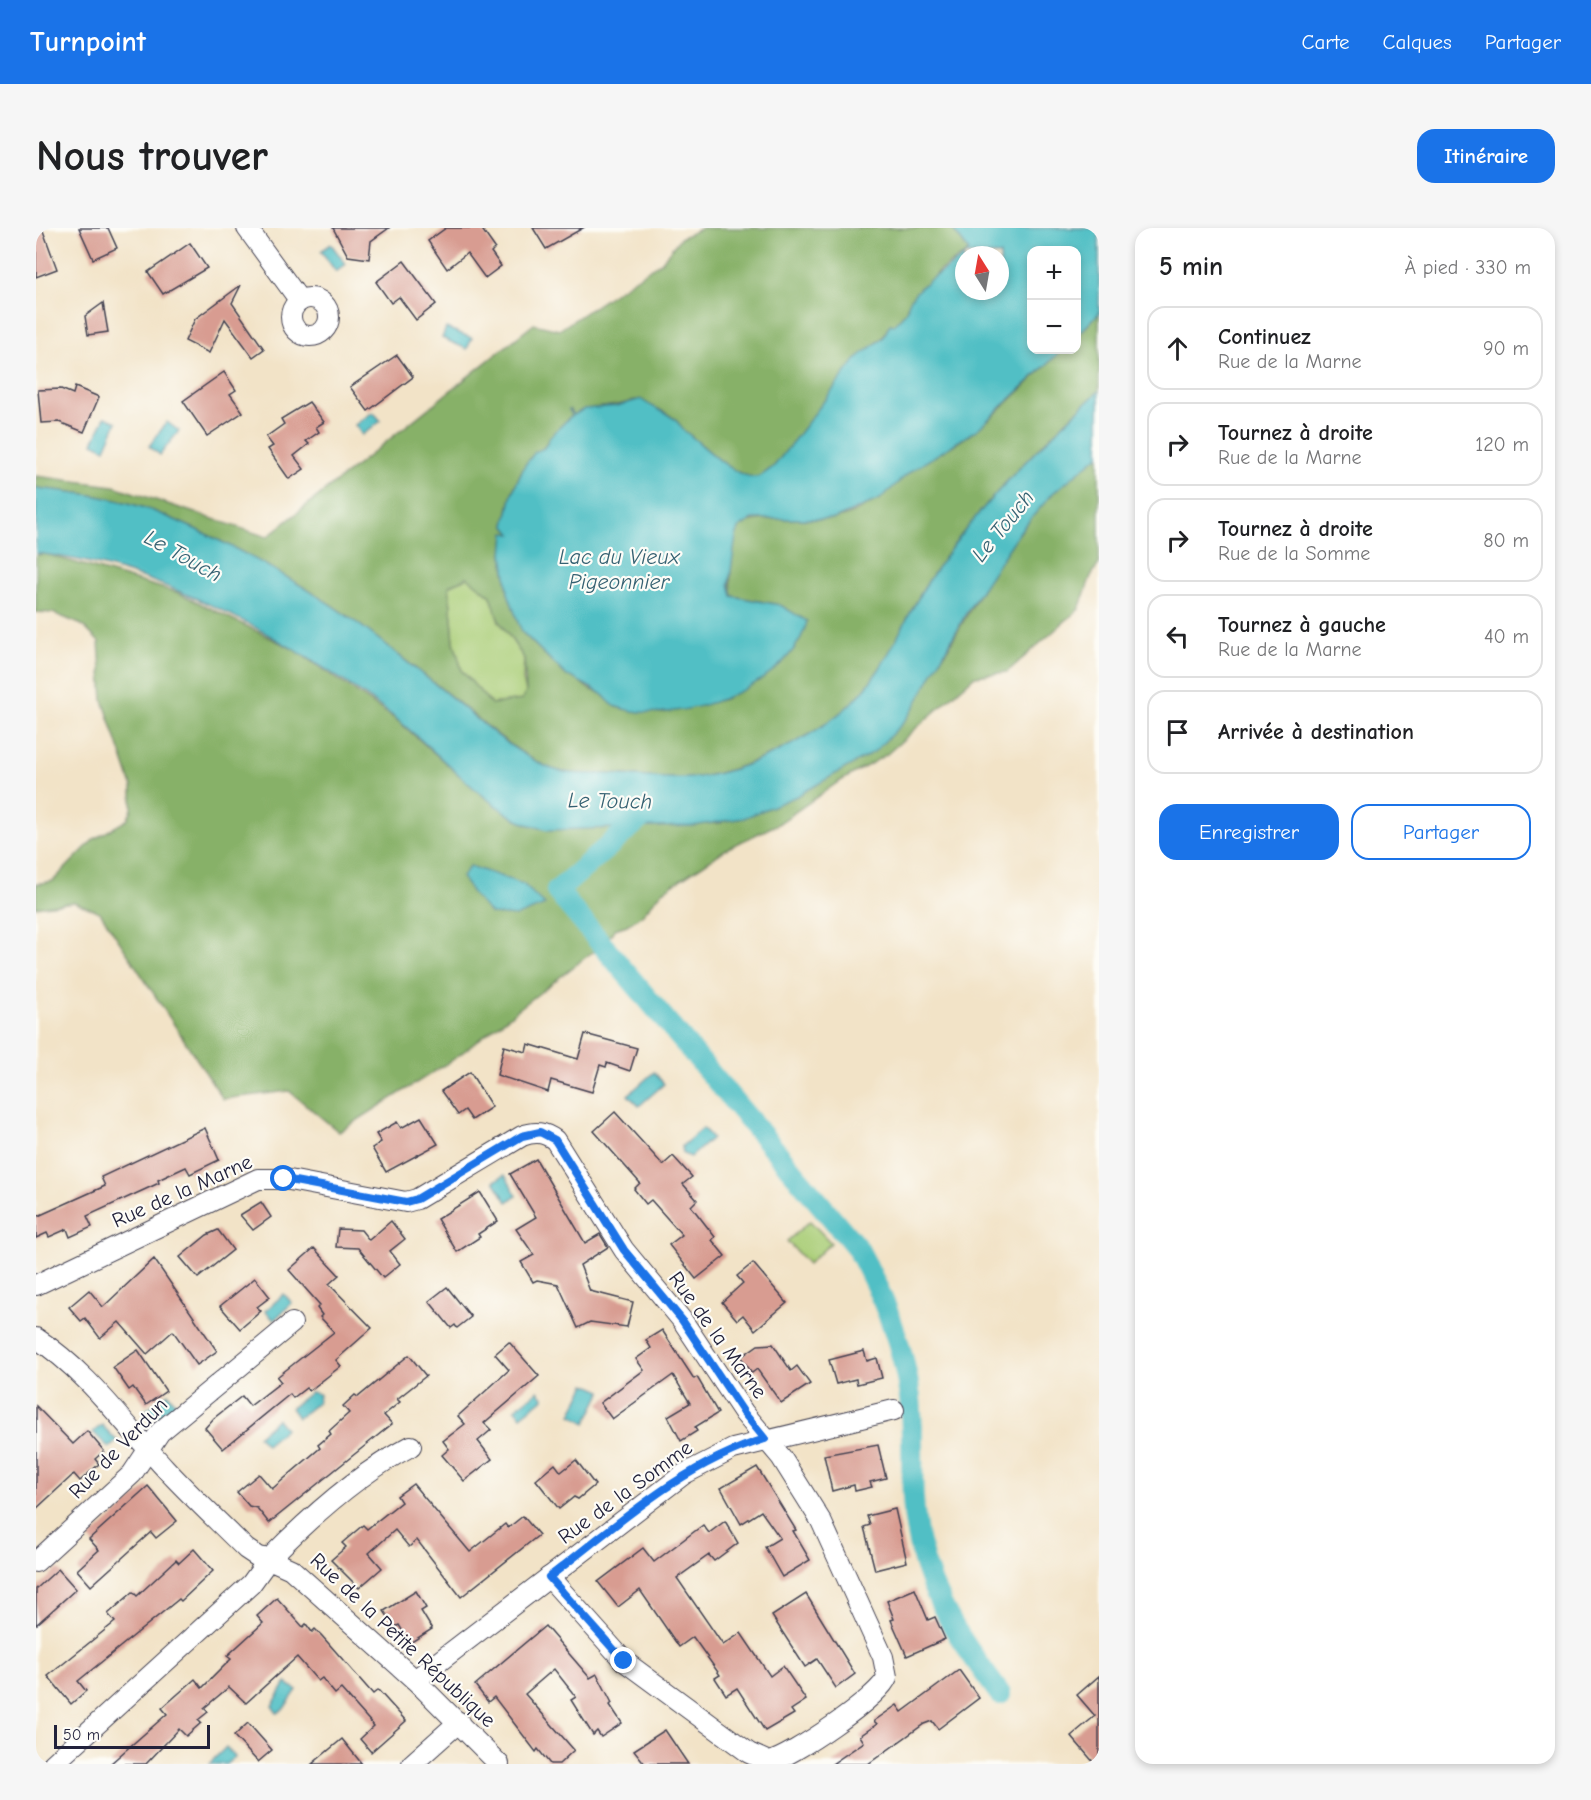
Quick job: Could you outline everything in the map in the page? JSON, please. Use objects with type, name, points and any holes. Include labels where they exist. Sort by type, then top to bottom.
[{"type":"street","points":[[247,228],[300,301]]},
{"type":"street","name":"Rue de la Marne","points":[[36,1285],[258,1179],[284,1179],[406,1202],[417,1199],[522,1136],[540,1132],[555,1140],[624,1250],[682,1320],[744,1413],[781,1457],[821,1521],[883,1657],[887,1677],[875,1694],[788,1755],[769,1762],[759,1759],[624,1661],[549,1577]]},
{"type":"street","name":"Rue de Verdun","points":[[36,1562],[132,1474],[160,1432],[292,1323]]},
{"type":"street","name":"Rue de la Petite République","points":[[36,1338],[80,1374],[246,1549],[258,1557],[291,1569],[415,1680],[499,1764]]},
{"type":"street","name":"Rue de la Somme","points":[[415,1680],[684,1474],[733,1449],[765,1439],[894,1410]]},
{"type":"street","points":[[53,1764],[251,1584],[268,1559],[291,1536],[382,1461],[411,1446]]},
{"type":"street","points":[[412,1764],[459,1722]]},
{"type":"green space","points":[[702,228],[952,228],[965,246],[955,246],[955,260],[939,271],[907,307],[907,311],[894,325],[890,324],[883,337],[872,347],[775,465],[760,476],[746,476],[727,466],[683,430],[668,414],[635,400],[620,405],[588,409],[574,415],[569,409],[572,415],[550,437],[543,449],[530,458],[512,493],[505,525],[512,534],[503,553],[508,593],[523,633],[567,676],[574,677],[589,689],[600,693],[617,707],[662,713],[724,699],[764,676],[783,660],[803,632],[806,621],[780,605],[732,596],[733,549],[741,526],[760,520],[836,518],[866,506],[903,477],[976,430],[1058,354],[1081,354],[1081,332],[1099,313],[1099,391],[1031,456],[968,526],[931,577],[883,664],[859,695],[845,709],[812,733],[750,763],[689,778],[577,773],[545,766],[503,739],[353,620],[269,567],[210,536],[139,506],[95,496],[36,488],[36,476],[114,486],[267,537],[534,324],[559,330],[662,261],[680,238]],"holes":[[[467,577],[491,596],[499,621],[524,658],[526,692],[522,700],[491,704],[462,671],[454,642],[449,586]]]},
{"type":"green space","points":[[1099,455],[1099,564],[1091,576],[1079,609],[1007,672],[975,676],[886,755],[837,783],[778,824],[728,848],[663,891],[642,915],[627,925],[615,929],[604,943],[454,1059],[339,1132],[289,1091],[223,1099],[100,912],[74,902],[36,907],[36,884],[53,881],[94,839],[127,820],[132,809],[132,786],[103,700],[99,642],[82,625],[53,613],[36,612],[36,555],[46,554],[179,593],[293,649],[398,721],[482,795],[555,829],[721,823],[944,655],[997,563],[1036,511],[1053,493]]},
{"type":"green space","points":[[468,577],[491,596],[499,621],[524,658],[523,680],[526,692],[522,701],[491,704],[462,671],[454,642],[449,586]]},
{"type":"green space","points":[[810,1221],[831,1243],[808,1264],[787,1241]]},
{"type":"water","name":"Lac du Vieux Pigeonnier","points":[[952,228],[1099,228],[1099,313],[1081,332],[1081,246],[1027,246],[1027,354],[1058,354],[978,429],[911,471],[880,499],[834,519],[753,519],[740,527],[736,536],[729,584],[732,596],[780,605],[807,621],[797,645],[779,665],[756,683],[728,697],[669,712],[641,712],[615,706],[603,695],[567,676],[523,633],[508,593],[503,553],[505,533],[512,534],[505,525],[512,493],[525,465],[535,452],[544,448],[550,437],[572,415],[568,409],[574,415],[584,409],[617,406],[641,399],[675,419],[683,430],[727,466],[746,476],[760,476],[775,465],[857,358],[883,338],[890,324],[894,325],[907,311],[914,295],[930,280],[955,262],[955,300],[1009,300],[1009,246],[965,246]]},
{"type":"water","points":[[331,244],[346,264],[336,272],[321,251]]},
{"type":"water","points":[[446,328],[472,338],[467,349],[442,338]]},
{"type":"water","name":"Le Touch","points":[[1099,391],[1099,455],[1053,493],[1021,530],[968,610],[912,711],[901,725],[874,752],[797,796],[744,818],[693,826],[548,830],[531,826],[514,818],[480,794],[385,710],[305,656],[263,632],[220,609],[130,573],[83,561],[36,553],[36,488],[95,496],[139,506],[229,545],[328,603],[378,639],[512,747],[545,766],[577,773],[689,778],[729,770],[772,754],[812,733],[845,709],[872,680],[883,664],[931,577],[968,526],[1031,456]]},
{"type":"water","points":[[373,412],[381,421],[362,435],[355,425]]},
{"type":"water","points":[[105,417],[117,422],[105,449],[93,443]]},
{"type":"water","points":[[167,422],[179,431],[160,455],[149,446]]},
{"type":"water","points":[[470,866],[523,884],[545,905],[517,916],[491,914],[474,896],[462,877]]},
{"type":"water","points":[[654,1072],[664,1084],[639,1106],[628,1095]]},
{"type":"water","points":[[703,1128],[712,1138],[691,1157],[683,1154],[682,1146]]},
{"type":"water","points":[[505,1175],[517,1196],[507,1202],[494,1181]]},
{"type":"water","points":[[284,1294],[292,1303],[274,1320],[265,1311]]},
{"type":"water","points":[[586,1384],[602,1391],[586,1423],[571,1415]]},
{"type":"water","points":[[538,1391],[544,1398],[521,1416],[515,1409]]},
{"type":"water","points":[[311,1392],[319,1394],[318,1402],[298,1418],[291,1408]]},
{"type":"water","points":[[168,1393],[176,1404],[153,1420],[146,1410]]},
{"type":"water","points":[[277,1419],[285,1429],[266,1445],[258,1436]]},
{"type":"water","points":[[102,1425],[117,1441],[109,1448],[93,1432]]},
{"type":"water","points":[[286,1683],[297,1690],[283,1710],[277,1713],[272,1706]]},
{"type":"water","points":[[226,1747],[235,1757],[226,1764],[209,1764]]},
{"type":"building","points":[[36,228],[42,228],[57,269],[36,277]]},
{"type":"building","points":[[79,228],[108,228],[117,248],[93,259]]},
{"type":"building","points":[[333,228],[389,228],[371,241],[369,259],[348,256]]},
{"type":"building","points":[[446,228],[481,228],[495,248],[491,252],[501,266],[485,278],[467,253],[447,269],[428,241]]},
{"type":"building","points":[[533,228],[583,228],[546,249]]},
{"type":"building","points":[[190,243],[207,268],[163,294],[148,272]]},
{"type":"building","points":[[404,261],[436,304],[416,320],[399,297],[391,303],[376,282]]},
{"type":"building","points":[[241,285],[232,303],[264,349],[253,357],[225,319],[209,353],[185,341],[195,319]]},
{"type":"building","points":[[103,303],[108,332],[88,335],[85,316]]},
{"type":"building","points":[[397,355],[413,377],[368,411],[350,387]]},
{"type":"building","points":[[224,372],[236,390],[230,394],[243,412],[207,436],[183,401]]},
{"type":"building","points":[[75,387],[99,397],[84,432],[59,422],[41,423],[38,390],[61,389],[73,394]]},
{"type":"building","points":[[309,402],[324,422],[316,427],[319,432],[306,441],[309,444],[294,456],[304,469],[289,479],[268,449],[273,446],[266,437],[284,424],[281,419]]},
{"type":"building","points":[[585,1034],[637,1048],[630,1071],[607,1063],[606,1067],[600,1065],[592,1092],[551,1080],[548,1092],[497,1075],[504,1046],[526,1052],[528,1044],[578,1059]]},
{"type":"building","points":[[470,1072],[492,1107],[472,1120],[465,1110],[458,1115],[441,1091]]},
{"type":"building","points":[[615,1112],[663,1165],[673,1156],[692,1177],[683,1184],[697,1200],[691,1206],[715,1237],[712,1240],[725,1256],[696,1279],[669,1245],[682,1235],[651,1200],[646,1204],[634,1189],[640,1183],[594,1131]]},
{"type":"building","points":[[421,1117],[438,1144],[386,1172],[372,1148],[381,1142],[376,1134],[397,1122],[401,1128]]},
{"type":"building","points":[[205,1128],[219,1160],[190,1174],[186,1167],[158,1180],[159,1183],[87,1216],[92,1227],[70,1237],[67,1229],[49,1237],[47,1233],[36,1238],[36,1217],[105,1186],[101,1177]]},
{"type":"building","points":[[536,1159],[585,1243],[600,1234],[608,1247],[580,1265],[590,1291],[633,1302],[627,1327],[590,1322],[578,1328],[558,1284],[537,1280],[533,1282],[521,1262],[534,1255],[516,1229],[536,1217],[510,1174]]},
{"type":"building","points":[[480,1192],[498,1221],[478,1234],[480,1237],[457,1252],[437,1219]]},
{"type":"building","points":[[261,1202],[271,1217],[253,1230],[240,1215]]},
{"type":"building","points":[[391,1221],[405,1239],[390,1251],[400,1264],[383,1278],[358,1248],[336,1247],[338,1229],[361,1230],[369,1240]]},
{"type":"building","points":[[218,1230],[233,1250],[198,1278],[180,1257],[207,1235]]},
{"type":"building","points":[[314,1248],[339,1275],[329,1284],[372,1328],[336,1360],[341,1366],[309,1391],[306,1388],[293,1398],[290,1394],[223,1449],[205,1428],[214,1418],[242,1396],[250,1406],[281,1382],[277,1377],[334,1332],[320,1317],[322,1315],[317,1308],[320,1305],[289,1270]]},
{"type":"building","points":[[154,1259],[217,1351],[197,1365],[173,1331],[147,1354],[119,1322],[100,1338],[85,1318],[81,1321],[69,1307],[89,1290],[103,1307]]},
{"type":"building","points":[[753,1263],[787,1303],[755,1330],[743,1315],[737,1320],[722,1302],[743,1283],[737,1276]]},
{"type":"building","points":[[255,1278],[270,1297],[257,1307],[261,1311],[240,1329],[220,1306]]},
{"type":"building","points":[[447,1287],[471,1317],[457,1328],[455,1325],[451,1328],[429,1301]]},
{"type":"building","points":[[662,1330],[694,1379],[697,1377],[718,1413],[695,1427],[697,1431],[681,1441],[668,1416],[690,1403],[673,1375],[612,1419],[600,1403],[644,1370],[636,1359],[651,1348],[646,1340]]},
{"type":"building","points":[[509,1342],[539,1376],[484,1423],[491,1430],[478,1441],[492,1459],[464,1481],[442,1455],[449,1449],[443,1441],[465,1424],[458,1416],[509,1370],[495,1354]]},
{"type":"building","points":[[773,1344],[791,1371],[797,1366],[810,1384],[781,1403],[757,1369],[752,1373],[741,1357],[758,1345]]},
{"type":"building","points":[[138,1350],[166,1391],[146,1405],[133,1387],[129,1390],[113,1367]]},
{"type":"building","points":[[864,1351],[867,1361],[877,1358],[882,1378],[857,1384],[856,1379],[836,1384],[829,1360]]},
{"type":"building","points":[[409,1355],[426,1376],[397,1399],[400,1402],[384,1415],[392,1424],[269,1523],[257,1508],[249,1506],[237,1492],[259,1474],[272,1489],[320,1448],[318,1445],[331,1434],[329,1431],[349,1413],[343,1406],[355,1395],[358,1397]]},
{"type":"building","points":[[36,1406],[73,1444],[87,1431],[104,1451],[95,1459],[99,1464],[80,1481],[74,1474],[36,1509]]},
{"type":"building","points":[[878,1445],[886,1478],[870,1482],[872,1487],[855,1491],[854,1485],[832,1491],[824,1455]]},
{"type":"building","points":[[576,1460],[595,1485],[578,1499],[574,1497],[559,1509],[536,1480],[555,1464],[561,1472]]},
{"type":"building","points":[[757,1467],[796,1530],[793,1531],[810,1560],[782,1577],[765,1547],[780,1538],[761,1511],[741,1524],[721,1488]]},
{"type":"building","points":[[413,1484],[470,1552],[505,1524],[508,1528],[523,1516],[539,1535],[461,1597],[417,1540],[409,1547],[395,1530],[369,1553],[382,1568],[359,1588],[331,1560],[346,1547],[342,1543],[363,1525],[367,1529],[401,1502],[397,1496]]},
{"type":"building","points":[[148,1486],[177,1521],[156,1538],[151,1532],[91,1586],[77,1570],[99,1550],[89,1539]]},
{"type":"building","points":[[895,1509],[907,1562],[875,1570],[864,1527],[870,1525],[867,1516]]},
{"type":"building","points":[[725,1521],[738,1543],[714,1561],[709,1555],[677,1578],[723,1645],[741,1633],[770,1676],[783,1666],[806,1700],[791,1710],[794,1714],[765,1731],[737,1688],[726,1695],[715,1678],[720,1675],[693,1637],[679,1647],[640,1590],[618,1607],[598,1582],[643,1548],[654,1562],[703,1525],[709,1533]]},
{"type":"building","points":[[194,1549],[213,1571],[181,1601],[179,1599],[78,1681],[86,1691],[71,1704],[48,1676],[115,1622],[108,1614],[133,1592],[137,1596],[176,1560],[179,1563]]},
{"type":"building","points":[[58,1569],[76,1589],[36,1625],[36,1589]]},
{"type":"building","points":[[915,1589],[928,1620],[935,1617],[945,1639],[907,1656],[891,1620],[894,1619],[887,1601]]},
{"type":"building","points":[[416,1591],[426,1608],[421,1611],[432,1629],[410,1643],[399,1625],[395,1627],[384,1611]]},
{"type":"building","points":[[806,1594],[855,1674],[836,1688],[817,1659],[805,1667],[772,1616]]},
{"type":"building","points":[[277,1598],[303,1627],[306,1624],[312,1632],[315,1629],[373,1694],[378,1690],[406,1721],[371,1752],[360,1739],[374,1726],[341,1689],[335,1694],[322,1678],[318,1681],[297,1657],[246,1703],[229,1687],[204,1708],[208,1712],[198,1720],[201,1723],[186,1736],[179,1729],[146,1764],[110,1764],[167,1714],[162,1708],[195,1679],[202,1688],[231,1659],[227,1656],[263,1623],[257,1616]]},
{"type":"building","points":[[545,1626],[590,1678],[597,1674],[612,1703],[610,1705],[622,1723],[601,1737],[597,1731],[593,1735],[571,1700],[576,1697],[554,1669],[525,1694],[574,1750],[559,1764],[550,1764],[538,1749],[536,1752],[494,1697],[488,1702],[475,1685]]},
{"type":"building","points":[[959,1670],[979,1698],[938,1729],[932,1721],[924,1724],[868,1764],[832,1764],[864,1742],[860,1736],[877,1724],[874,1721],[897,1705],[902,1712]]},
{"type":"building","points":[[1099,1676],[1099,1764],[1095,1764],[1071,1736],[1095,1716],[1077,1695]]},
{"type":"building","points":[[248,1723],[272,1750],[258,1762],[234,1736]]},
{"type":"building","points":[[665,1730],[688,1764],[645,1764],[634,1750]]},
{"type":"building","points":[[342,1739],[362,1764],[312,1764]]},
{"type":"waterway","name":"Le Touch","points":[[651,809],[557,891],[858,1249],[891,1321],[903,1359],[910,1398],[914,1507],[925,1565],[951,1623],[1000,1694]]},
{"type":"route","points":[[284,1179],[406,1202],[417,1199],[522,1136],[531,1132],[549,1135],[555,1140],[624,1250],[682,1320],[744,1413],[765,1439],[733,1449],[684,1474],[549,1577],[624,1661]]}]
